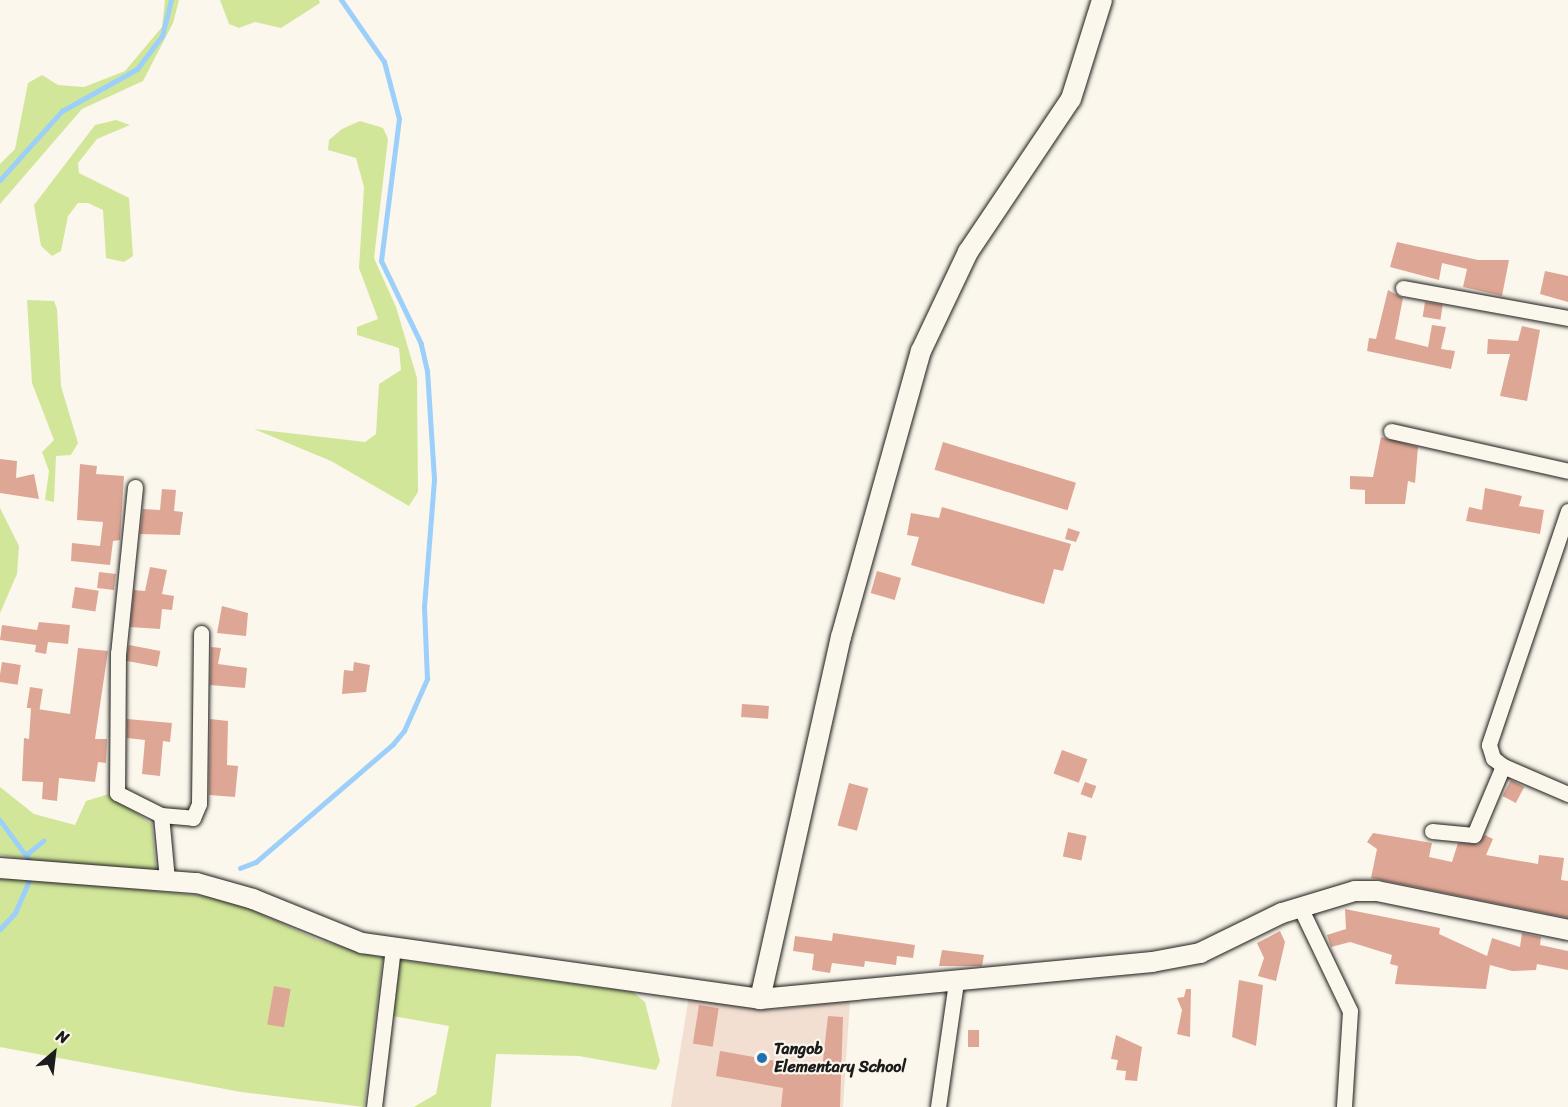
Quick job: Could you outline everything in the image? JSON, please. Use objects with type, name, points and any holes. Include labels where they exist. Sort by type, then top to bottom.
[{"type":"street","points":[[760,999],[840,637],[921,351],[968,252],[1071,99],[1102,0]]},
{"type":"street","points":[[1403,288],[1568,318]]},
{"type":"street","points":[[1391,432],[1568,471]]},
{"type":"street","points":[[135,487],[118,653],[117,793],[161,815],[193,818],[199,804],[201,633]]},
{"type":"street","points":[[1568,511],[1489,745],[1493,758],[1503,766],[1568,794]]},
{"type":"street","points":[[1432,831],[1474,835],[1503,766]]},
{"type":"street","points":[[161,815],[167,880]]},
{"type":"street","points":[[3,868],[43,875],[167,880],[223,888],[321,929],[393,948],[760,999],[1072,973],[1200,953],[1333,894],[1377,891],[1568,930]]},
{"type":"street","points":[[1300,907],[1350,1011],[1344,1107]]},
{"type":"street","points":[[374,1107],[393,948]]},
{"type":"street","points":[[938,1107],[956,982]]},
{"type":"shaded area","name":"Tangob Elementary School","points":[[689,996],[773,1010],[850,1000],[843,1107],[671,1107]]},
{"type":"green space","points":[[165,0],[179,0],[173,23],[143,81],[82,109],[0,204],[0,164],[15,149],[28,83],[42,75],[58,85],[84,87],[125,71],[162,27]]},
{"type":"green space","points":[[220,0],[319,0],[320,3],[281,28],[255,22],[239,28],[229,24]]},
{"type":"green space","points":[[116,120],[130,125],[97,139],[78,163],[79,173],[129,198],[133,256],[124,262],[106,258],[103,210],[88,203],[78,203],[68,216],[61,251],[52,256],[41,246],[34,205],[95,125]]},
{"type":"green space","points":[[360,121],[383,128],[388,139],[374,258],[396,307],[417,378],[418,492],[409,506],[331,461],[254,429],[365,442],[376,434],[379,384],[401,370],[399,348],[357,335],[357,327],[378,319],[359,268],[364,187],[356,158],[328,150],[329,140],[342,129]]},
{"type":"green space","points":[[27,300],[54,301],[57,309],[61,386],[78,443],[71,455],[56,456],[54,502],[45,500],[49,471],[42,452],[54,440],[32,383]]},
{"type":"green space","points":[[0,508],[19,546],[17,574],[0,613]]},
{"type":"green space","points":[[0,787],[34,814],[75,825],[86,801],[109,794],[152,824],[156,870],[94,869],[0,855]]},
{"type":"green space","points":[[0,876],[227,898],[318,940],[383,958],[364,1107],[241,1092],[0,1047]]},
{"type":"green space","points":[[400,960],[633,992],[645,1002],[660,1061],[656,1070],[579,1056],[496,1054],[491,1107],[414,1107],[436,1094],[449,1026],[393,1016]]},
{"type":"building","points":[[1397,242],[1478,260],[1509,260],[1502,296],[1463,287],[1467,269],[1442,263],[1439,280],[1390,267]]},
{"type":"building","points":[[1545,271],[1568,276],[1568,302],[1540,294]]},
{"type":"building","points":[[1388,290],[1403,298],[1395,339],[1428,347],[1432,325],[1446,327],[1441,349],[1455,351],[1451,369],[1367,351],[1369,338],[1376,339]]},
{"type":"building","points":[[1425,302],[1443,305],[1440,320],[1423,317]]},
{"type":"building","points":[[1522,326],[1540,330],[1527,401],[1500,396],[1510,354],[1487,354],[1488,339],[1518,341]]},
{"type":"building","points":[[1381,437],[1418,447],[1415,483],[1408,481],[1405,504],[1365,504],[1365,490],[1350,489],[1350,476],[1373,477]]},
{"type":"building","points":[[943,442],[1076,483],[1067,510],[935,470]]},
{"type":"building","points":[[0,459],[17,461],[16,478],[34,474],[39,499],[0,493]]},
{"type":"building","points":[[80,464],[97,466],[96,474],[124,476],[120,540],[113,541],[110,565],[71,561],[72,543],[100,546],[103,522],[77,520]]},
{"type":"building","points":[[1485,488],[1522,496],[1519,506],[1544,510],[1540,534],[1466,521],[1469,507],[1482,510]]},
{"type":"building","points":[[162,489],[176,490],[174,511],[183,512],[180,535],[140,534],[143,509],[160,510]]},
{"type":"building","points":[[942,507],[1071,544],[1063,571],[1054,569],[1044,604],[911,565],[919,537],[907,535],[911,513],[939,518]]},
{"type":"building","points":[[1068,528],[1080,532],[1076,542],[1065,539]]},
{"type":"building","points":[[150,567],[167,570],[162,594],[174,596],[172,610],[162,609],[160,629],[130,627],[134,590],[145,591]]},
{"type":"building","points":[[877,571],[901,578],[895,600],[871,593]]},
{"type":"building","points":[[99,572],[116,574],[114,590],[97,588]]},
{"type":"building","points":[[75,587],[99,591],[95,611],[72,608]]},
{"type":"building","points":[[222,606],[248,613],[246,636],[217,633]]},
{"type":"building","points":[[39,622],[70,625],[68,644],[48,642],[46,654],[35,652],[36,645],[0,640],[2,625],[37,630]]},
{"type":"building","points":[[129,645],[160,651],[157,667],[126,661]]},
{"type":"building","points":[[211,647],[221,648],[218,664],[247,668],[245,688],[210,685]]},
{"type":"building","points":[[78,648],[108,651],[95,739],[107,739],[106,763],[98,762],[95,782],[59,778],[57,801],[42,799],[43,782],[22,781],[24,738],[29,739],[31,708],[70,714]]},
{"type":"building","points":[[2,662],[21,665],[18,685],[0,682]]},
{"type":"building","points":[[354,662],[370,665],[366,692],[342,694],[344,670],[353,671]]},
{"type":"building","points":[[30,687],[43,689],[40,710],[27,708]]},
{"type":"building","points":[[742,704],[769,706],[768,719],[741,717]]},
{"type":"building","points":[[127,719],[172,723],[170,742],[163,741],[160,776],[142,774],[145,740],[127,738]]},
{"type":"building","points":[[210,719],[228,721],[227,765],[238,766],[235,797],[209,795]]},
{"type":"building","points":[[1062,750],[1087,759],[1079,783],[1053,773]]},
{"type":"building","points":[[1511,780],[1524,787],[1516,803],[1503,796]]},
{"type":"building","points":[[1085,782],[1096,786],[1092,798],[1081,794]]},
{"type":"building","points":[[849,783],[868,788],[857,831],[838,826]]},
{"type":"building","points":[[1068,832],[1087,836],[1081,860],[1063,856]]},
{"type":"building","points":[[1373,833],[1432,843],[1429,857],[1452,862],[1458,843],[1478,844],[1485,835],[1493,839],[1486,855],[1538,864],[1539,855],[1564,858],[1561,880],[1568,881],[1568,918],[1371,878],[1377,849],[1367,842]]},
{"type":"building","points":[[1345,909],[1440,928],[1439,934],[1487,956],[1492,938],[1520,947],[1522,933],[1541,937],[1540,945],[1568,951],[1568,970],[1537,964],[1536,970],[1512,971],[1490,965],[1486,989],[1395,984],[1398,966],[1390,964],[1392,955],[1350,942],[1331,947],[1327,935],[1346,929]]},
{"type":"building","points":[[1280,931],[1285,942],[1276,981],[1258,976],[1264,958],[1257,943]]},
{"type":"building","points":[[833,933],[915,945],[913,958],[897,956],[896,965],[865,961],[864,967],[832,963],[830,973],[812,970],[814,954],[793,951],[795,936],[832,941]]},
{"type":"building","points":[[942,950],[984,955],[982,966],[939,966]]},
{"type":"building","points":[[1239,980],[1263,985],[1256,1046],[1232,1037]]},
{"type":"building","points":[[274,986],[291,989],[284,1027],[267,1024]]},
{"type":"building","points":[[1186,989],[1191,989],[1190,1037],[1177,1034],[1182,1010],[1177,998],[1184,997]]},
{"type":"building","points":[[699,1005],[719,1008],[713,1047],[693,1044]]},
{"type":"building","points":[[828,1016],[843,1017],[840,1107],[781,1107],[783,1088],[716,1076],[720,1051],[822,1069]]},
{"type":"building","points":[[968,1030],[979,1030],[979,1047],[968,1047]]},
{"type":"building","points":[[1116,1035],[1142,1047],[1137,1081],[1125,1080],[1126,1071],[1116,1070],[1118,1060],[1111,1059]]},
{"type":"waterway","points":[[0,180],[62,111],[137,69],[162,36],[171,0]]},
{"type":"waterway","points":[[240,868],[256,862],[393,744],[404,731],[427,679],[424,607],[434,479],[427,371],[421,344],[381,261],[399,119],[384,62],[341,0]]},
{"type":"waterway","points":[[0,820],[34,866]]},
{"type":"waterway","points":[[27,854],[43,841]]},
{"type":"waterway","points":[[0,929],[15,913],[31,876]]},
{"type":"place","name":"Tangob Elementary School","points":[[762,1058]]}]
